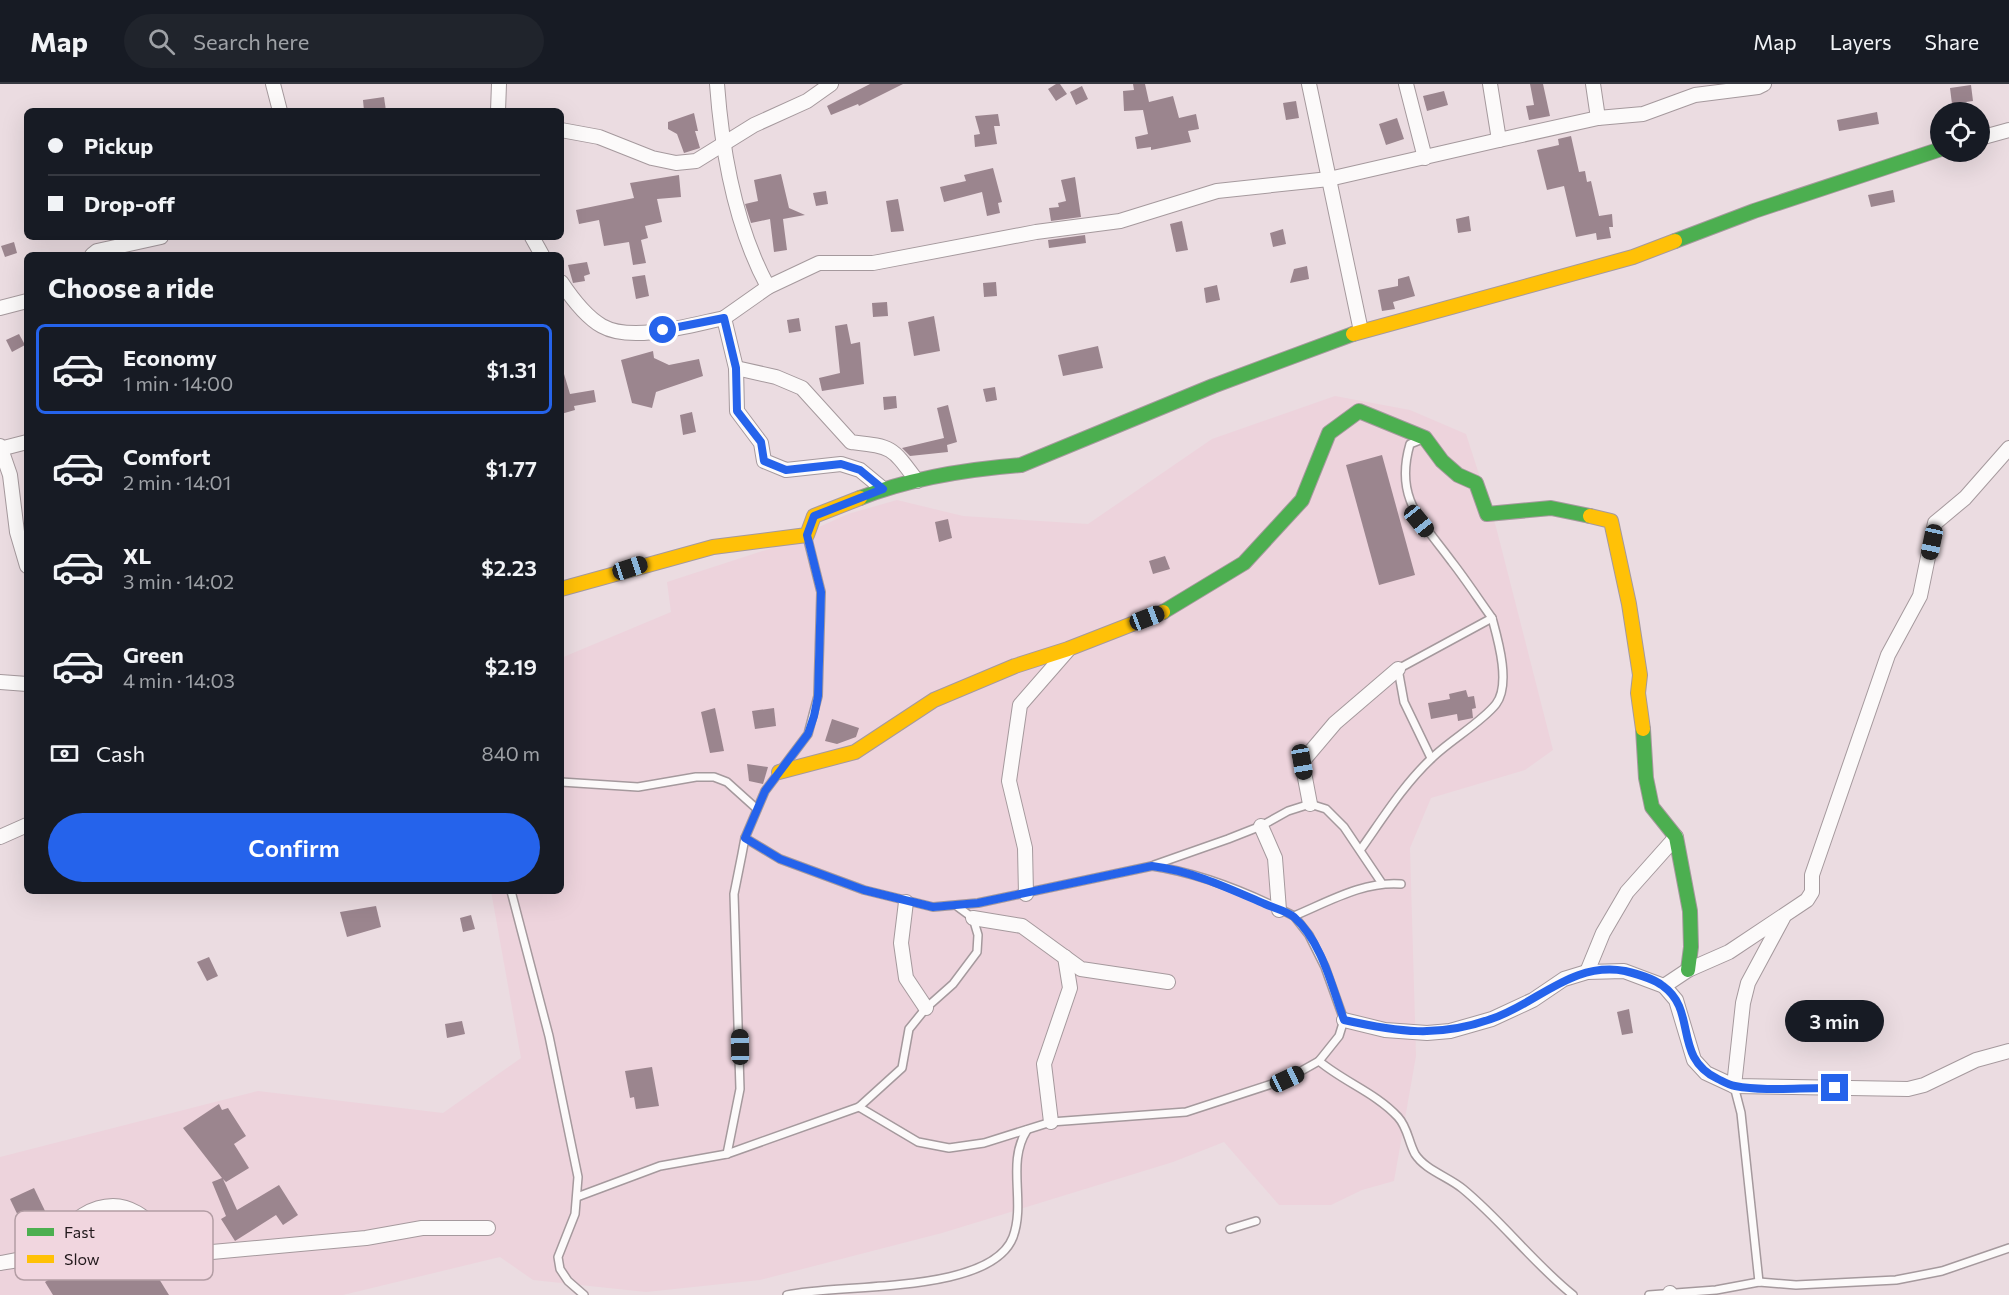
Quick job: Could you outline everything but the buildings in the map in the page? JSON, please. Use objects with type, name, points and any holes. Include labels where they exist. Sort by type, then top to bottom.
[{"type":"street","points":[[273,84],[279,108]]},
{"type":"street","points":[[498,108],[499,84]]},
{"type":"street","points":[[717,84],[723,142],[739,216],[752,259],[768,287]]},
{"type":"street","points":[[564,131],[599,137],[652,158],[676,163],[696,161],[723,142],[807,101],[831,84]]},
{"type":"street","points":[[1309,84],[1360,331]]},
{"type":"street","points":[[1406,84],[1425,158]]},
{"type":"street","points":[[1490,84],[1499,140]]},
{"type":"street","points":[[1593,84],[1598,118]]},
{"type":"street","points":[[566,300],[600,325],[616,332],[663,330],[724,318],[768,287],[819,263],[873,263],[1036,232],[1120,221],[1217,191],[1329,179],[1598,118],[1643,114],[1694,90],[1758,87],[1764,84]]},
{"type":"street","points":[[1990,135],[2009,130]]},
{"type":"street","points":[[564,588],[694,549],[772,536],[807,535],[814,516],[883,489],[917,481],[1021,465],[1213,386],[1360,331],[1633,257],[1754,211],[1930,153]]},
{"type":"street","points":[[96,252],[147,240]]},
{"type":"street","points":[[0,308],[24,302]]},
{"type":"street","points":[[724,318],[736,368],[737,411],[761,442],[764,461],[786,470],[841,464],[860,470],[883,489]]},
{"type":"street","points":[[736,368],[776,377],[802,388],[851,442],[883,445],[898,456],[917,481]]},
{"type":"street","points":[[779,772],[855,752],[934,700],[1014,666],[1068,649],[1166,611],[1244,563],[1302,500],[1329,433],[1359,411],[1425,438],[1442,460],[1458,475],[1476,483],[1487,514],[1551,508],[1611,521],[1629,604],[1640,675],[1638,693],[1646,739],[1646,778],[1652,807],[1676,837],[1690,911],[1691,947],[1688,970]]},
{"type":"street","points":[[24,443],[0,448],[10,475],[17,532],[24,556]]},
{"type":"street","points":[[1664,986],[1688,970],[1730,952],[1785,914],[1801,906],[1812,892],[1812,874],[1888,655],[1920,596],[1935,524],[1965,498],[2009,448]]},
{"type":"street","points":[[1026,894],[1025,848],[1009,781],[1018,716],[1020,705],[1068,649]]},
{"type":"street","points":[[1310,804],[1302,762],[1335,723],[1398,669]]},
{"type":"street","points":[[0,682],[24,684]]},
{"type":"street","points":[[0,837],[24,826]]},
{"type":"street","points":[[1261,826],[1275,858],[1279,910]]},
{"type":"street","points":[[1587,972],[1603,933],[1627,892],[1676,837]]},
{"type":"street","points":[[906,902],[901,943],[906,978],[926,1008]]},
{"type":"street","points":[[1734,1086],[1743,1003],[1748,983],[1785,914]]},
{"type":"street","points":[[973,918],[1022,926],[1081,969],[1168,982]]},
{"type":"street","points":[[1051,1122],[1044,1064],[1070,988],[1065,957]]},
{"type":"street","points":[[1344,1020],[1384,1029],[1427,1033],[1450,1031],[1492,1019],[1533,1000],[1564,979],[1587,972],[1624,971],[1664,986],[1679,1009],[1694,1060],[1706,1073],[1734,1086],[1908,1089],[1924,1085],[1976,1060],[2009,1051]]},
{"type":"street","points":[[88,1211],[114,1206],[132,1211]]},
{"type":"street","points":[[213,1252],[366,1238],[422,1228],[488,1228]]},
{"type":"street","points":[[0,1263],[15,1261]]},
{"type":"lane","points":[[1361,849],[1390,807],[1431,758],[1497,703],[1502,680],[1501,655],[1492,618],[1451,560],[1419,521],[1407,495],[1404,464],[1410,444],[1425,438]]},
{"type":"lane","points":[[727,1154],[740,1089],[734,894],[745,838],[765,791],[808,734],[818,696],[821,592],[807,535]]},
{"type":"lane","points":[[1431,758],[1404,702],[1398,669],[1492,618]]},
{"type":"lane","points":[[564,782],[638,787],[696,777],[714,777],[727,782],[757,809]]},
{"type":"lane","points":[[745,838],[780,859],[864,890],[906,902],[958,907],[1152,866],[1261,826],[1288,811],[1310,804],[1326,809],[1344,827],[1361,849],[1381,882]]},
{"type":"lane","points":[[859,1107],[918,1142],[949,1148],[984,1143],[1051,1122],[1186,1112],[1287,1079],[1320,1061],[1339,1036],[1344,1020],[1325,967],[1310,935],[1294,916],[1206,880],[1174,869],[1152,866]]},
{"type":"lane","points":[[1294,916],[1381,882],[1401,884]]},
{"type":"lane","points":[[512,894],[549,1036],[578,1177],[575,1214],[558,1257],[560,1269],[568,1281],[584,1295]]},
{"type":"lane","points":[[577,1197],[660,1166],[727,1154],[859,1107],[902,1068],[909,1029],[926,1008],[953,984],[977,952],[978,935],[973,918],[958,907]]},
{"type":"lane","points":[[1320,1061],[1337,1076],[1377,1098],[1408,1132],[1415,1154],[1426,1165],[1464,1190],[1573,1295]]},
{"type":"lane","points":[[1734,1086],[1741,1113],[1759,1281]]},
{"type":"lane","points":[[787,1295],[923,1284],[962,1274],[1000,1257],[1013,1239],[1017,1220],[1015,1160],[1020,1141],[1027,1130]]},
{"type":"lane","points":[[1230,1229],[1256,1221]]},
{"type":"lane","points":[[1648,1295],[1716,1290],[1759,1281],[1796,1285],[1896,1280],[1942,1271],[2009,1248]]},
{"type":"shaded area","points":[[1335,396],[1410,410],[1466,434],[1496,527],[1553,750],[1525,770],[1431,798],[1410,848],[1416,1056],[1394,1181],[1362,1190],[1331,1205],[1279,1205],[1224,1142],[1173,1162],[942,1233],[760,1280],[646,1292],[533,1280],[500,1257],[343,1295],[0,1295],[0,1157],[258,1091],[443,1113],[521,1058],[492,894],[564,894],[564,657],[671,612],[667,582],[772,548],[848,514],[897,500],[963,516],[1088,524],[1212,439]]},
{"type":"traffic: fast","points":[[1675,241],[1754,211],[1930,153]]},
{"type":"traffic: fast","points":[[860,498],[898,485],[939,476],[1021,465],[1213,386],[1353,334]]},
{"type":"traffic: fast","points":[[1163,612],[1244,563],[1302,500],[1329,433],[1359,411],[1425,438],[1442,461],[1458,475],[1476,483],[1487,514],[1551,508],[1590,516]]},
{"type":"traffic: fast","points":[[1643,729],[1646,778],[1652,807],[1676,837],[1690,911],[1691,947],[1688,970]]},
{"type":"traffic: slow","points":[[1353,334],[1633,257],[1675,241]]},
{"type":"traffic: slow","points":[[564,588],[713,547],[807,535],[814,516],[860,498]]},
{"type":"traffic: slow","points":[[1590,516],[1611,521],[1629,604],[1640,675],[1638,693],[1643,729]]},
{"type":"traffic: slow","points":[[779,772],[855,752],[934,700],[1015,666],[1068,649],[1163,612]]},
{"type":"route","points":[[663,330],[724,318],[736,368],[737,411],[761,442],[764,461],[786,470],[841,464],[860,470],[883,489],[814,516],[807,535],[821,592],[818,696],[814,716],[808,734],[765,791],[745,838],[780,859],[864,890],[933,907],[958,907],[1152,866],[1174,869],[1294,916],[1310,935],[1325,967],[1344,1020],[1384,1029],[1427,1033],[1450,1031],[1492,1019],[1533,1000],[1564,979],[1587,972],[1624,971],[1664,986],[1676,1000],[1694,1060],[1706,1073],[1734,1086],[1835,1088]]}]
